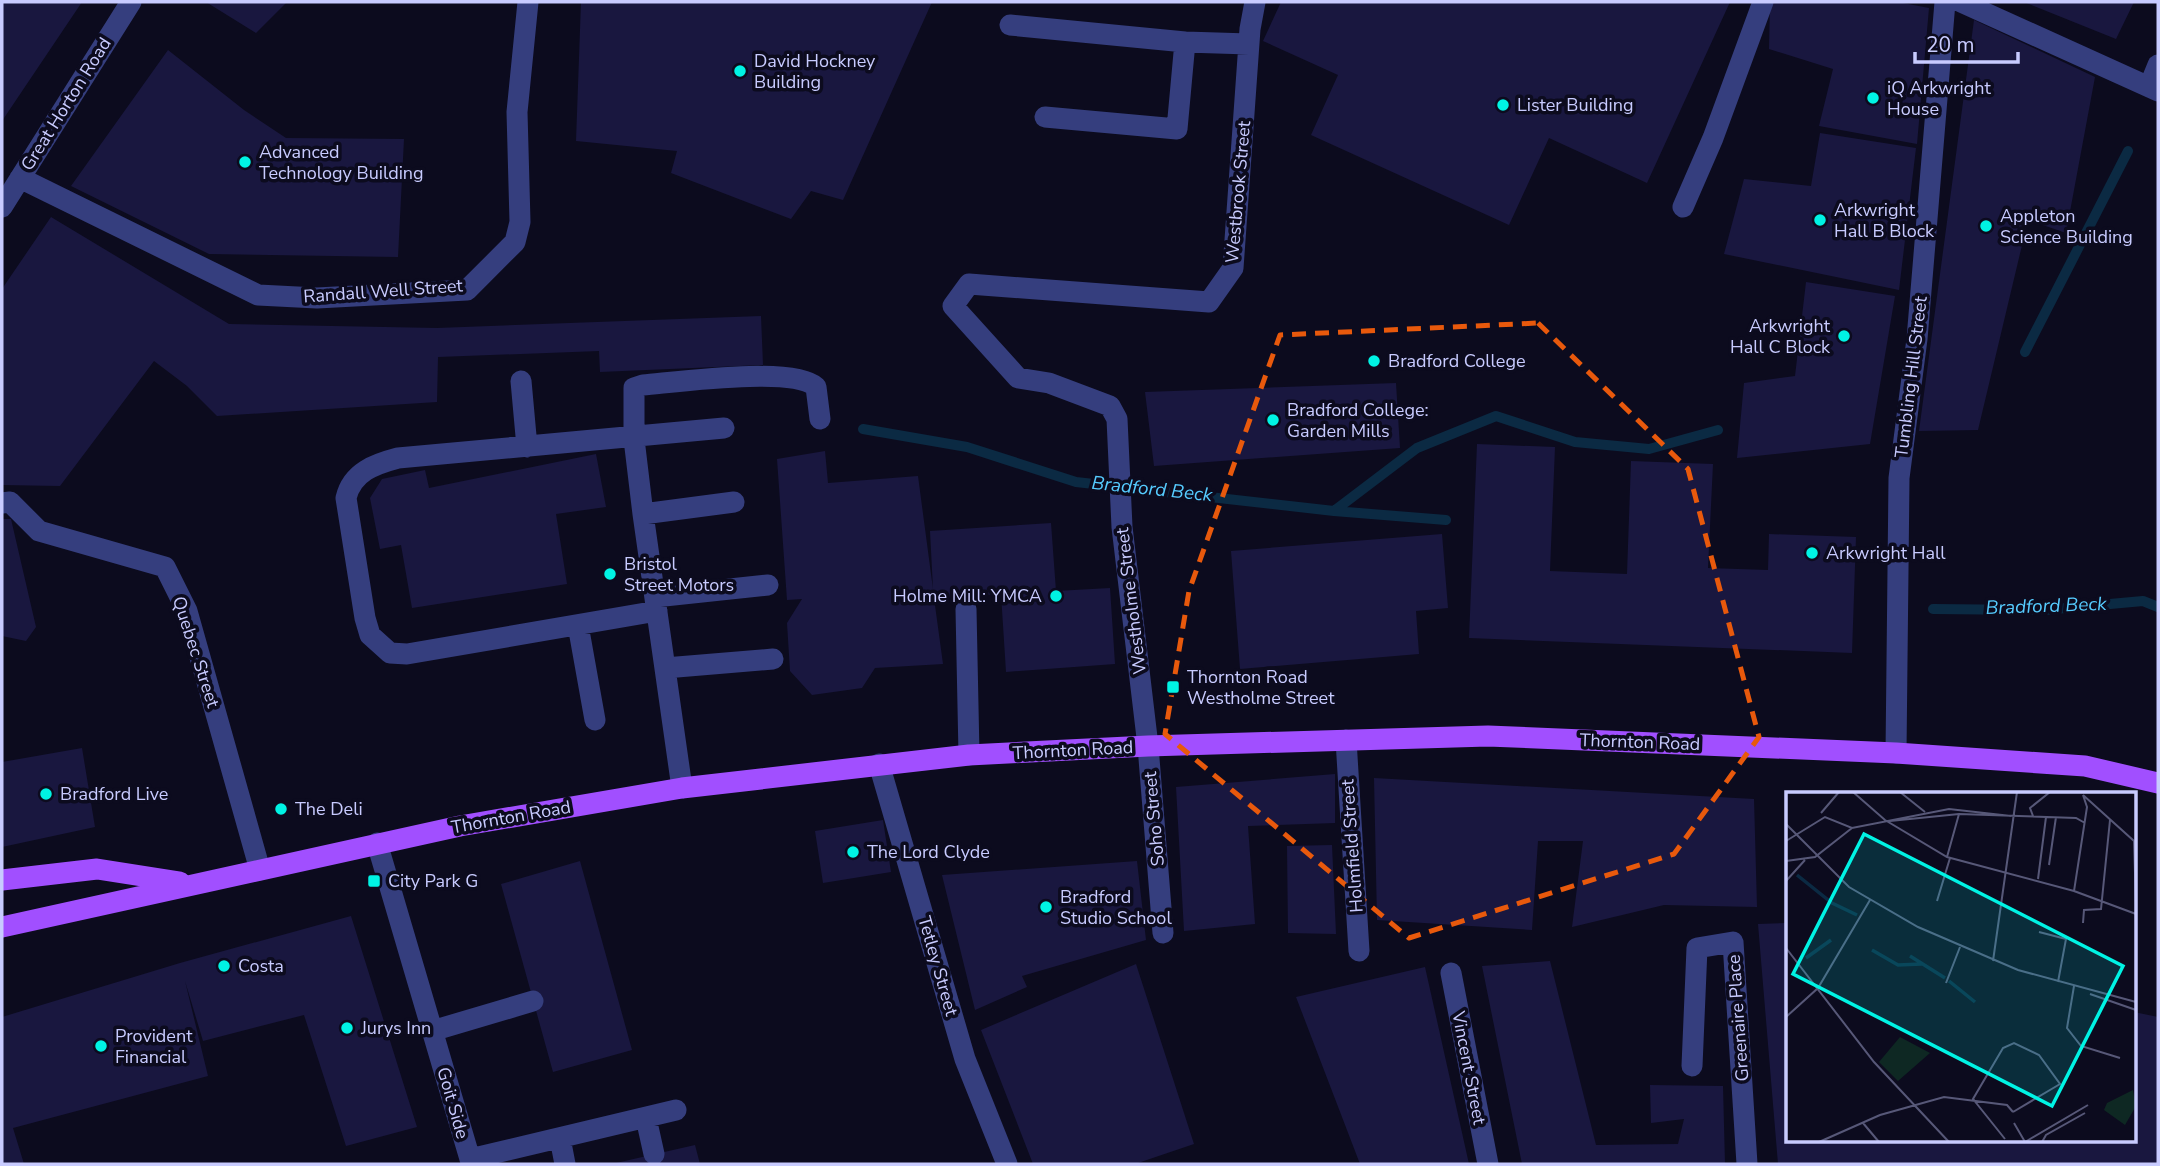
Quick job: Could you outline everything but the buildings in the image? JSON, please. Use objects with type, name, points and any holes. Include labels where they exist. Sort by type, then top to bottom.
[{"type":"main road","name":"Thornton Road","points":[[2,927],[377,843],[682,788],[969,755],[1148,746],[1488,736],[1896,752],[2085,766],[2158,783]]},
{"type":"main road","points":[[2,880],[97,869],[194,884]]},
{"type":"street","name":"Great Horton Road","points":[[2,207],[131,2]]},
{"type":"street","name":"Randall Well Street","points":[[20,177],[258,295],[317,298],[467,290],[515,242],[520,222],[517,112],[528,2]]},
{"type":"street","name":"Westbrook Street","points":[[969,284],[1209,302],[1233,268],[1249,44],[1255,2]]},
{"type":"street","points":[[1683,207],[1713,138],[1763,2]]},
{"type":"street","name":"Tumbling Hill Street","points":[[1896,752],[1899,478],[1917,339],[1945,2]]},
{"type":"street","points":[[1961,2],[2154,89],[2158,65]]},
{"type":"street","points":[[1010,25],[1185,42],[1249,44]]},
{"type":"street","points":[[1045,117],[1177,129],[1185,42]]},
{"type":"street","name":"Westholme Street","points":[[969,284],[953,306],[1018,378],[1049,383],[1110,406],[1117,419],[1122,527],[1148,746]]},
{"type":"street","points":[[682,788],[643,514],[631,396],[634,388],[643,385],[755,377],[797,377],[816,387],[820,419]]},
{"type":"street","points":[[521,381],[527,447]]},
{"type":"street","points":[[723,428],[634,439],[398,458],[363,471],[349,486],[346,498],[365,618],[370,635],[390,653],[407,653],[578,625],[656,604],[768,585]]},
{"type":"street","name":"Quebec Street","points":[[2,503],[10,502],[39,531],[165,567],[187,611],[260,870]]},
{"type":"street","points":[[643,514],[734,502]]},
{"type":"street","points":[[966,609],[969,755]]},
{"type":"street","points":[[578,625],[595,720]]},
{"type":"street","points":[[665,668],[773,659]]},
{"type":"street","name":"Holmfield Street","points":[[1346,740],[1359,951]]},
{"type":"street","name":"Soho Street","points":[[1148,746],[1163,933]]},
{"type":"street","name":"Tetley Street","points":[[879,764],[965,1059],[1007,1164]]},
{"type":"street","name":"Goit Side","points":[[377,843],[470,1159],[676,1110]]},
{"type":"street","name":"Greenaire Place","points":[[1692,1066],[1697,948],[1733,942],[1747,1164]]},
{"type":"street","name":"Vincent Street","points":[[1451,973],[1488,1164]]},
{"type":"street","points":[[432,1031],[533,1001]]},
{"type":"street","points":[[646,1118],[654,1154]]},
{"type":"street","points":[[560,1138],[565,1164]]},
{"type":"highlighted area","points":[[1538,323],[1688,469],[1759,737],[1674,854],[1409,938],[1165,734],[1189,591],[1280,335]]},
{"type":"waterway","points":[[2025,352],[2128,151]]},
{"type":"waterway","points":[[1334,511],[1417,448],[1496,416],[1575,442],[1649,449],[1718,430]]},
{"type":"waterway","name":"Bradford Beck","points":[[863,429],[967,447],[1076,482],[1334,511],[1446,520]]},
{"type":"waterway","name":"Bradford Beck","points":[[1933,609],[2044,610],[2143,601],[2158,607]]},
{"type":"place","name":"David Hockney Building","points":[[740,71]]},
{"type":"place","name":"iQ Arkwright House","points":[[1873,98]]},
{"type":"place","name":"Lister Building","points":[[1503,105]]},
{"type":"place","name":"Advanced Technology Building","points":[[245,162]]},
{"type":"place","name":"Arkwright Hall B Block","points":[[1820,220]]},
{"type":"place","name":"Appleton Science Building","points":[[1986,226]]},
{"type":"place","name":"Arkwright Hall C Block","points":[[1844,336]]},
{"type":"place","name":"Bradford College","points":[[1374,361]]},
{"type":"place","name":"Bradford College: Garden Mills","points":[[1273,420]]},
{"type":"place","name":"Arkwright Hall","points":[[1812,553]]},
{"type":"place","name":"Bristol Street Motors","points":[[610,574]]},
{"type":"place","name":"Holme Mill: YMCA","points":[[1056,596]]},
{"type":"place","name":"Thornton Road Westholme Street","points":[[1173,687]]},
{"type":"place","name":"Bradford Live","points":[[46,794]]},
{"type":"place","name":"The Deli","points":[[281,809]]},
{"type":"place","name":"The Lord Clyde","points":[[853,852]]},
{"type":"place","name":"City Park G","points":[[374,881]]},
{"type":"place","name":"Bradford Studio School","points":[[1046,907]]},
{"type":"place","name":"Costa","points":[[224,966]]},
{"type":"place","name":"Jurys Inn","points":[[347,1028]]},
{"type":"place","name":"Provident Financial","points":[[101,1046]]}]
